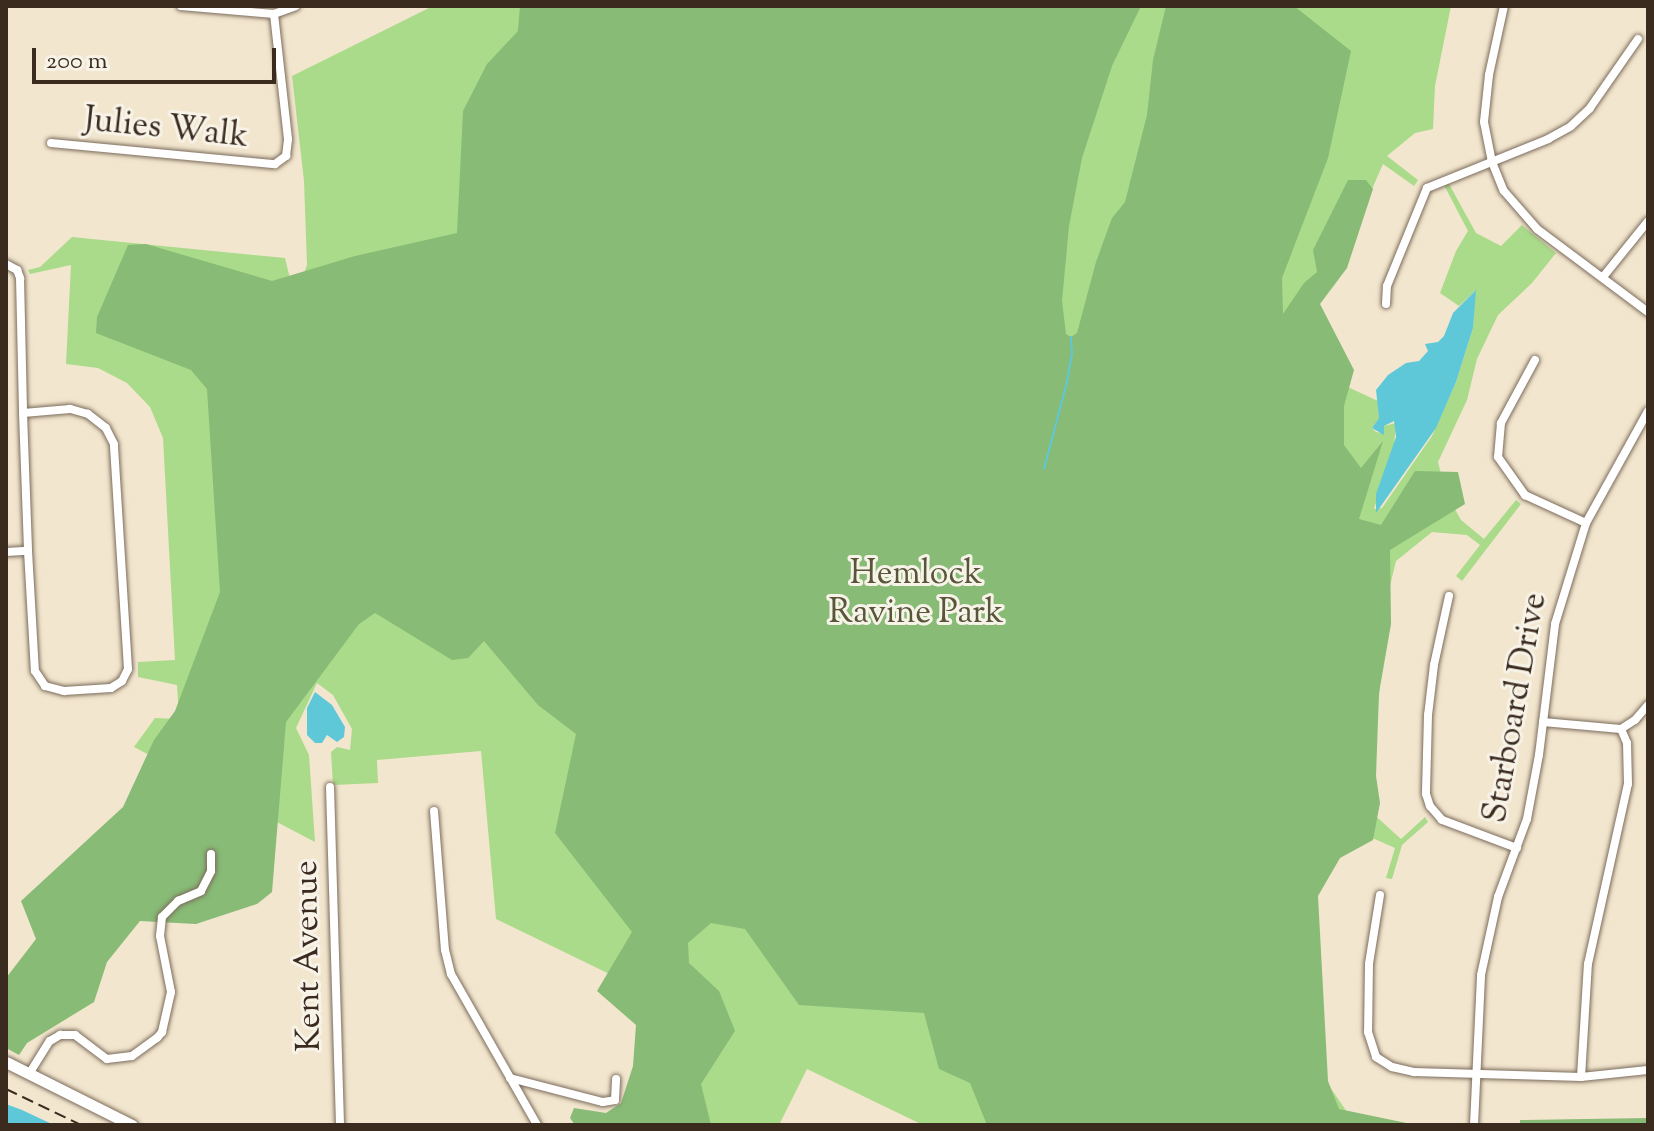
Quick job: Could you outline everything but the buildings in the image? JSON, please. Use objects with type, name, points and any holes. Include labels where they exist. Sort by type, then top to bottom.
[{"type":"main road","points":[[6,1062],[132,1125]]},
{"type":"street","points":[[181,6],[274,14],[296,6]]},
{"type":"street","points":[[1504,6],[1489,75],[1484,122],[1492,162],[1504,191],[1524,216],[1648,312]]},
{"type":"street","name":"Julies Walk","points":[[51,143],[275,164],[286,156],[288,139],[274,14]]},
{"type":"street","points":[[1386,304],[1387,286],[1427,188],[1561,133],[1582,117],[1638,39]]},
{"type":"street","points":[[1603,277],[1648,221]]},
{"type":"street","points":[[6,264],[17,270],[20,278],[23,413],[28,551],[35,671],[45,686],[64,691],[111,688],[122,681],[128,669],[114,444],[106,428],[88,414],[70,409],[23,413]]},
{"type":"street","points":[[1535,360],[1501,423],[1498,457],[1525,495],[1586,523]]},
{"type":"street","name":"Starboard Drive","points":[[1474,1125],[1481,975],[1498,897],[1527,819],[1555,624],[1586,523],[1648,411]]},
{"type":"street","points":[[6,552],[28,551]]},
{"type":"street","points":[[1449,596],[1430,702],[1426,794],[1434,814],[1442,820],[1517,848]]},
{"type":"street","points":[[1543,722],[1621,729],[1635,720],[1648,705]]},
{"type":"street","points":[[1581,1077],[1588,964],[1628,784],[1627,743],[1621,729]]},
{"type":"street","name":"Kent Avenue","points":[[330,787],[340,1125]]},
{"type":"street","points":[[434,811],[449,966],[461,995],[537,1125]]},
{"type":"street","points":[[29,1074],[48,1044],[60,1035],[75,1035],[107,1059],[132,1056],[162,1032],[171,992],[160,936],[162,917],[178,901],[201,891],[211,871],[211,854]]},
{"type":"street","points":[[1380,895],[1369,964],[1370,1046],[1376,1057],[1392,1067],[1474,1074],[1581,1077],[1648,1070]]},
{"type":"street","points":[[510,1078],[603,1102],[615,1100],[616,1079]]},
{"type":"green space","name":"Hemlock Ravine Park","points":[[433,6],[1451,6],[1435,86],[1433,129],[1415,133],[1387,156],[1418,180],[1414,186],[1383,164],[1372,189],[1321,265],[1315,360],[1350,388],[1378,401],[1379,418],[1372,428],[1376,432],[1382,433],[1384,426],[1396,423],[1394,446],[1374,509],[1382,508],[1432,436],[1456,382],[1473,328],[1475,291],[1459,306],[1440,293],[1456,251],[1468,231],[1444,185],[1449,184],[1476,233],[1501,246],[1522,225],[1556,253],[1532,283],[1498,315],[1477,359],[1467,400],[1438,462],[1446,493],[1461,520],[1484,539],[1516,500],[1521,504],[1462,581],[1456,576],[1480,545],[1467,535],[1432,532],[1396,561],[1388,594],[1369,810],[1401,839],[1425,817],[1428,822],[1402,845],[1392,879],[1386,878],[1395,848],[1359,832],[1319,886],[1315,908],[1312,1061],[1356,1125],[923,1125],[807,1069],[779,1125],[658,1125],[665,1001],[496,919],[481,751],[377,760],[378,783],[333,785],[331,752],[337,747],[350,750],[352,729],[333,695],[317,683],[296,728],[309,755],[315,842],[134,747],[155,718],[179,719],[177,685],[138,677],[138,662],[175,660],[163,438],[150,407],[127,383],[98,368],[66,364],[71,265],[30,274],[28,270],[40,267],[72,237],[285,258],[295,299],[307,265],[304,181],[292,76]]},
{"type":"green space","name":"Hemlock Ravine Park","points":[[520,6],[1141,6],[1112,66],[1082,158],[1069,226],[1062,301],[1066,334],[1071,337],[1077,333],[1096,262],[1112,218],[1125,202],[1147,115],[1153,60],[1166,6],[1294,6],[1351,51],[1328,158],[1282,278],[1283,314],[1304,283],[1317,272],[1313,250],[1348,180],[1366,180],[1373,189],[1347,268],[1320,304],[1354,370],[1344,406],[1344,445],[1361,468],[1383,441],[1359,519],[1381,525],[1415,471],[1458,472],[1465,504],[1390,550],[1391,624],[1379,693],[1376,776],[1380,803],[1373,840],[1340,858],[1318,896],[1328,1081],[1339,1109],[1416,1125],[987,1125],[970,1083],[939,1069],[924,1013],[799,1005],[745,929],[711,923],[688,943],[689,963],[719,991],[735,1031],[701,1084],[711,1125],[575,1125],[570,1118],[574,1108],[606,1113],[621,1103],[633,1066],[636,1025],[597,991],[632,932],[555,833],[576,734],[538,705],[484,641],[468,658],[452,660],[375,613],[359,624],[286,722],[272,892],[257,904],[196,924],[140,921],[107,962],[94,1002],[27,1043],[19,1055],[6,1048],[6,978],[36,939],[21,901],[123,807],[154,740],[175,711],[220,592],[207,389],[191,370],[96,333],[97,317],[128,245],[146,244],[272,281],[355,256],[457,233],[463,111],[487,64],[518,31]]},
{"type":"green space","points":[[1648,1118],[1648,1125],[1520,1125],[1520,1120]]},
{"type":"water","points":[[1476,290],[1473,328],[1456,382],[1436,428],[1376,513],[1376,494],[1396,437],[1394,421],[1384,426],[1384,435],[1372,428],[1379,418],[1376,390],[1388,375],[1406,363],[1419,361],[1428,351],[1425,344],[1438,342],[1444,336],[1453,313]]},
{"type":"water","points":[[315,692],[332,705],[345,727],[344,737],[337,742],[327,735],[322,743],[315,743],[307,735],[307,708]]},
{"type":"water","points":[[6,1104],[22,1110],[54,1125],[6,1125]]},
{"type":"waterway","points":[[1044,469],[1067,382],[1072,353],[1071,337]]},
{"type":"railway","points":[[6,1089],[81,1125]]}]
